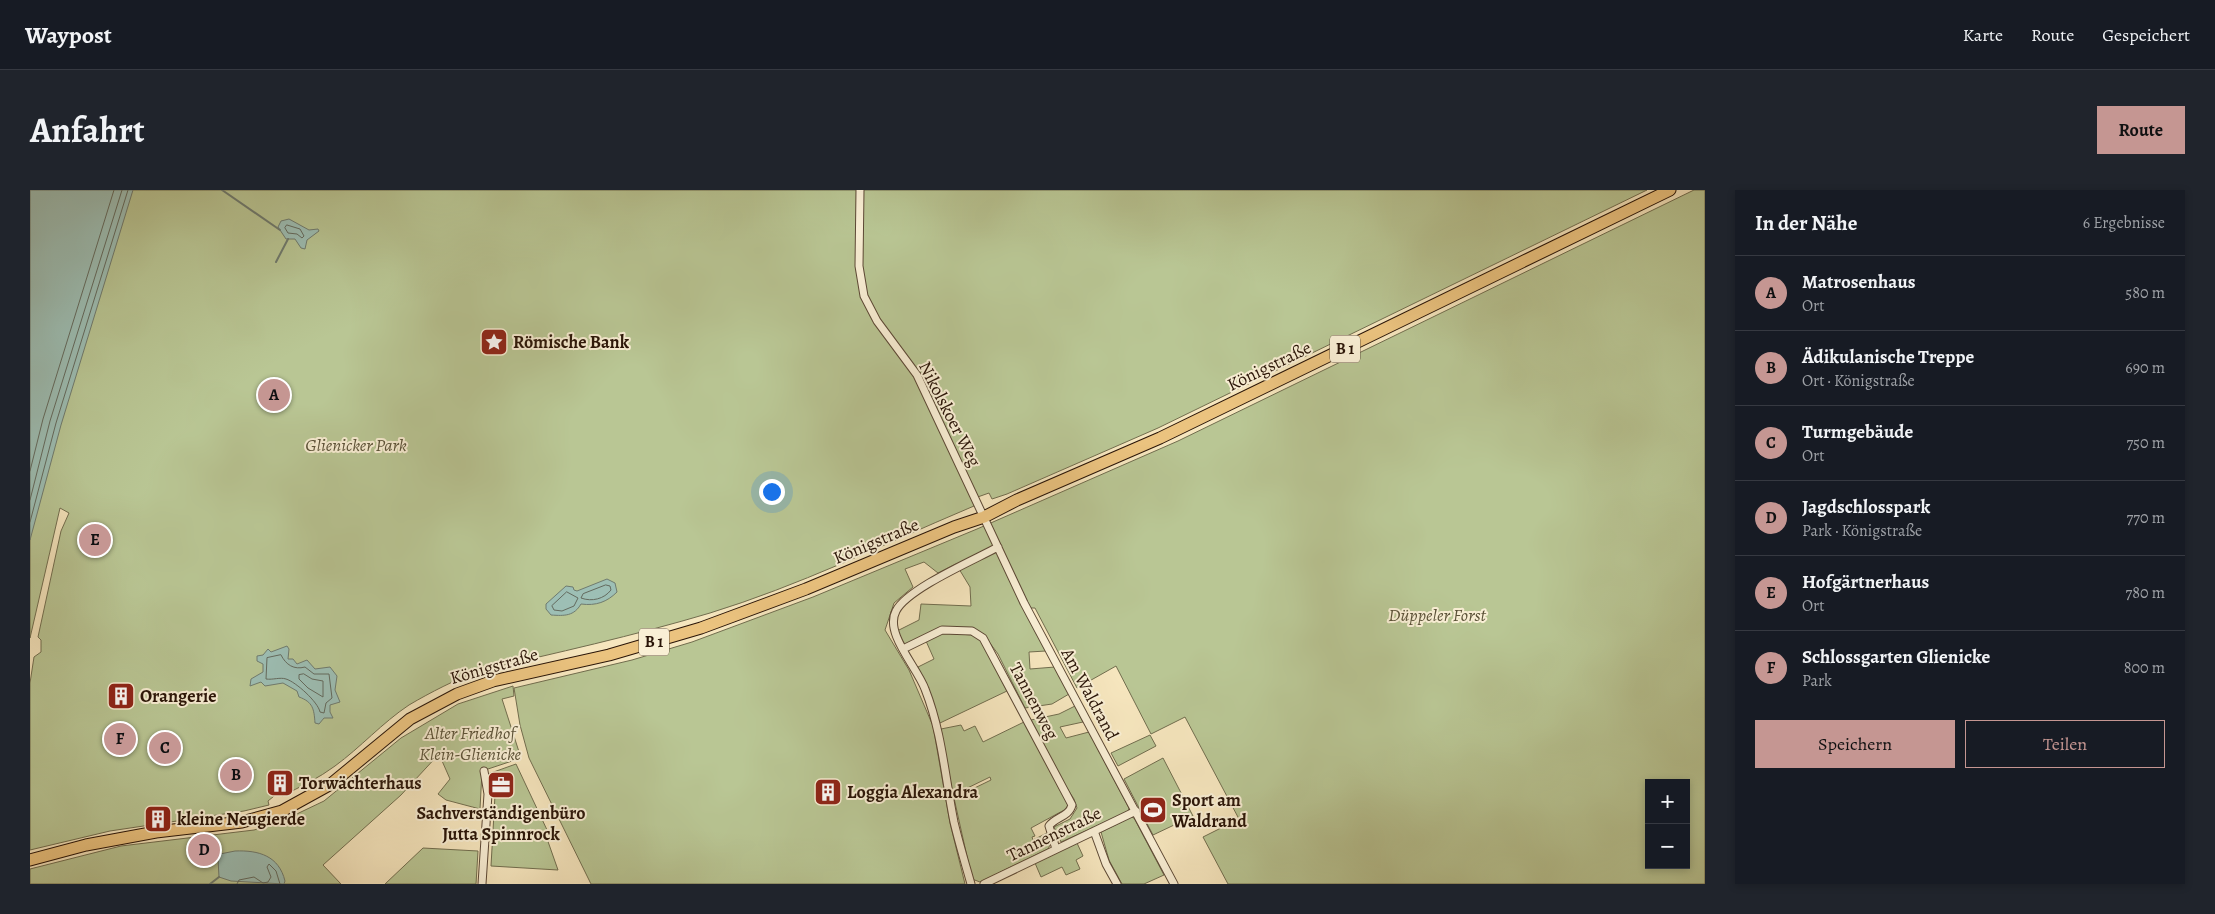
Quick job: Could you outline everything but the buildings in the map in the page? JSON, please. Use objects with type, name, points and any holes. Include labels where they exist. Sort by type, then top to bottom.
[{"type":"main road","name":"Königstraße","points":[[30,860],[112,840],[234,823],[269,816],[298,803],[331,784],[410,719],[457,694],[493,681],[609,655],[701,628],[806,589],[1160,438],[1670,190]]},
{"type":"street","name":"Nikolskoer Weg","points":[[860,190],[859,266],[864,296],[877,321],[917,375],[983,514]]},
{"type":"street","name":"Am Waldrand","points":[[983,514],[1024,603],[1174,884]]},
{"type":"street","points":[[971,884],[954,821],[938,724],[919,674],[896,637],[893,628],[894,616],[899,606],[914,592],[998,547]]},
{"type":"street","name":"Tannenweg","points":[[903,649],[942,630],[972,631],[983,638],[1072,805],[1068,813],[1052,822],[1049,826],[1056,849]]},
{"type":"street","points":[[482,884],[488,794],[484,771]]},
{"type":"street","name":"Tannenstraße","points":[[984,884],[1136,811]]},
{"type":"street","points":[[1094,831],[1106,864],[1117,884]]},
{"type":"green space","name":"Glienicker Park","points":[[115,190],[1647,190],[1158,428],[1007,494],[992,499],[989,493],[972,499],[974,506],[808,578],[710,613],[623,637],[478,671],[461,678],[409,705],[335,766],[282,796],[279,792],[268,801],[269,805],[244,811],[110,831],[30,850],[30,683],[34,657],[41,652],[41,640],[38,637],[61,531],[69,513],[60,508],[30,638],[30,507]]},
{"type":"green space","name":"Düppeler Forst","points":[[1694,190],[1705,190],[1705,884],[1228,884],[1203,837],[1239,819],[1185,717],[1151,734],[1116,666],[1077,688],[1035,608],[1024,608],[1046,651],[1029,652],[1030,669],[1055,667],[1069,694],[1052,704],[1025,708],[998,654],[984,635],[975,629],[942,627],[905,645],[897,631],[919,620],[921,604],[971,606],[970,587],[956,564],[938,573],[924,562],[905,569],[913,587],[894,603],[885,630],[909,670],[933,726],[950,823],[965,884],[591,884],[529,758],[520,725],[514,688],[632,660],[692,642],[813,597],[977,529],[1178,441]]},
{"type":"green space","points":[[943,633],[973,635],[980,638],[1007,691],[940,723],[918,667],[934,659],[926,641]]},
{"type":"green space","name":"Alter Friedhof Klein-Glienicke","points":[[513,686],[514,696],[502,699],[521,758],[482,771],[480,809],[446,800],[438,794],[450,779],[439,754],[401,795],[323,865],[341,884],[30,884],[30,869],[121,846],[254,830],[280,822],[324,801],[401,738],[458,704]]},
{"type":"green space","points":[[1075,706],[1083,722],[1060,727],[1066,738],[1089,732],[1129,808],[1128,812],[1061,842],[1054,827],[1070,819],[1077,808],[1074,799],[1059,776],[1031,720],[1059,714]]},
{"type":"green space","points":[[1024,722],[1068,805],[1066,809],[1031,828],[1035,836],[1032,837],[1033,840],[1047,833],[1050,845],[1048,849],[980,882],[972,879],[954,798],[991,780],[990,777],[953,795],[941,729],[961,725],[964,731],[975,726],[983,742]]},
{"type":"green space","points":[[1150,735],[1156,746],[1118,766],[1111,753]]},
{"type":"green space","points":[[1163,758],[1193,816],[1153,835],[1124,779]]},
{"type":"green space","points":[[516,764],[548,832],[545,833],[558,870],[491,866],[495,795],[488,774]]},
{"type":"green space","points":[[1131,817],[1134,818],[1164,875],[1144,884],[1122,884],[1109,860],[1101,832]]},
{"type":"green space","points":[[1077,843],[1083,856],[1076,860],[1080,869],[1066,875],[1062,867],[1041,877],[1035,863]]},
{"type":"green space","points":[[423,848],[478,851],[476,884],[385,884]]},
{"type":"water","points":[[30,190],[133,190],[61,425],[30,540]]},
{"type":"water","points":[[289,219],[309,230],[318,229],[319,231],[307,240],[305,249],[301,248],[295,239],[286,239],[278,227],[281,221]]},
{"type":"water","points":[[607,579],[615,583],[617,592],[605,601],[596,604],[581,604],[575,611],[565,615],[551,615],[546,609],[546,604],[566,586],[573,587],[577,591]]},
{"type":"water","points":[[287,646],[289,649],[288,659],[293,659],[297,664],[307,660],[315,669],[330,667],[337,676],[335,690],[340,702],[330,705],[330,712],[333,718],[324,718],[319,724],[315,723],[310,704],[299,697],[297,691],[283,683],[265,686],[261,682],[250,686],[251,679],[263,672],[263,664],[257,661],[257,656],[263,655],[268,649],[271,652]]},
{"type":"water","points":[[235,851],[260,853],[273,860],[282,872],[284,884],[231,881],[219,877],[218,859],[220,854]]},
{"type":"waterway","points":[[222,190],[280,230]]},
{"type":"waterway","points":[[276,262],[288,239]]},
{"type":"waterway","points":[[210,884],[219,877]]},
{"type":"place","name":"Römische Bank","points":[[494,342]]},
{"type":"place","name":"Matrosenhaus","points":[[274,395]]},
{"type":"place","name":"Hofgärtnerhaus","points":[[95,540]]},
{"type":"place","name":"Orangerie","points":[[121,696]]},
{"type":"place","name":"Schlossgarten Glienicke","points":[[120,739]]},
{"type":"place","name":"Turmgebäude","points":[[165,748]]},
{"type":"place","name":"Ädikulanische Treppe","points":[[236,775]]},
{"type":"place","name":"Torwächterhaus","points":[[280,783]]},
{"type":"place","name":"Sachverständigenbüro Jutta Spinnrock","points":[[501,785]]},
{"type":"place","name":"Loggia Alexandra","points":[[828,792]]},
{"type":"place","name":"Sport am Waldrand","points":[[1153,810]]},
{"type":"place","name":"kleine Neugierde","points":[[158,819]]},
{"type":"place","name":"Jagdschlosspark","points":[[204,850]]}]
